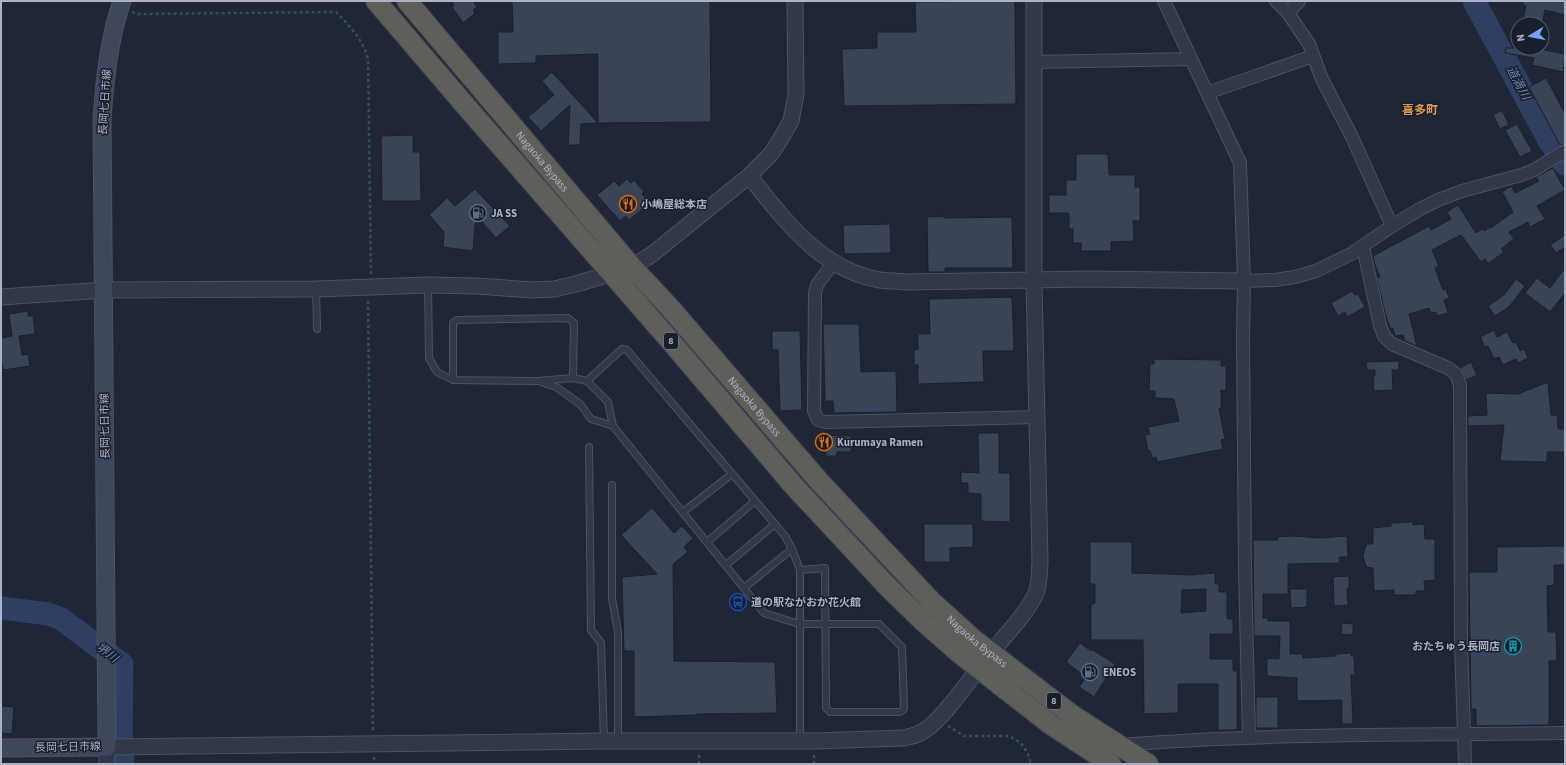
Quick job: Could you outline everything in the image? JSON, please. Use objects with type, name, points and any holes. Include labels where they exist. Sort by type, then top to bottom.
[{"type":"highway","name":"Nagaoka Bypass","points":[[376,1],[612,273],[793,485],[844,541],[925,623],[958,652],[985,661],[1148,764]]},
{"type":"highway","name":"Nagaoka Bypass","points":[[407,1],[632,266],[672,310],[818,480],[898,567],[985,661],[1050,724],[1111,764]]},
{"type":"highway","points":[[1050,724],[1094,764]]},
{"type":"highway","points":[[1118,746],[1160,764]]},
{"type":"main road","name":"長岡七日市線","points":[[1,748],[107,747],[102,118],[105,78],[111,42],[122,1]]},
{"type":"street","points":[[1,297],[104,290],[316,289],[428,285],[477,286],[533,290],[554,289],[576,284],[632,266],[651,255],[749,176],[771,154],[780,140],[791,121],[796,94],[795,1]]},
{"type":"street","points":[[107,747],[611,741],[800,741],[904,738],[918,734],[927,729],[938,718],[1029,606],[1036,592],[1040,562],[1034,280],[1034,1]]},
{"type":"street","points":[[1164,1],[1240,163],[1244,281],[1243,338],[1245,563],[1249,737]]},
{"type":"street","points":[[1276,1],[1288,13],[1309,44],[1322,79],[1352,137],[1392,226]]},
{"type":"street","points":[[1288,13],[1299,1]]},
{"type":"street","points":[[1207,93],[1313,56]]},
{"type":"street","points":[[1033,62],[1191,59]]},
{"type":"street","points":[[749,176],[797,233],[813,249],[833,262],[858,274],[880,280],[905,282],[1088,279],[1244,281],[1275,280],[1295,277],[1316,271],[1363,247],[1392,226],[1438,200],[1474,187],[1521,175],[1534,170],[1561,154]]},
{"type":"street","points":[[1363,247],[1380,325],[1384,336],[1392,344],[1448,368],[1456,374],[1460,385],[1461,644],[1465,764]]},
{"type":"street","points":[[833,262],[817,285],[815,293],[814,411],[818,420],[826,422],[1036,417]]},
{"type":"street","points":[[1118,746],[1249,737],[1565,733]]},
{"type":"street","points":[[107,747],[107,764]]},
{"type":"street","points":[[107,747],[112,764]]},
{"type":"lane","points":[[428,285],[429,358],[436,372],[453,380],[538,381],[573,378],[587,381],[608,402],[612,426],[764,613],[799,624],[825,624],[879,624],[902,647],[904,708],[900,712],[830,712],[826,708],[825,624],[825,568],[800,570]]},
{"type":"lane","points":[[316,289],[316,329]]},
{"type":"lane","points":[[453,380],[454,323],[457,320],[568,318],[574,323],[573,378]]},
{"type":"lane","points":[[587,381],[622,349],[627,350],[785,536],[800,570],[800,741]]},
{"type":"lane","points":[[538,381],[556,387],[580,404],[591,419],[612,426]]},
{"type":"lane","points":[[589,447],[591,630],[600,643],[611,741]]},
{"type":"lane","points":[[683,512],[732,474]]},
{"type":"lane","points":[[611,741],[618,632],[612,599],[612,485]]},
{"type":"lane","points":[[707,542],[755,501]]},
{"type":"lane","points":[[726,565],[775,524]]},
{"type":"lane","points":[[744,588],[792,549]]},
{"type":"path","points":[[138,14],[336,12],[349,24],[363,43],[368,59],[371,274],[368,287],[374,764]]},
{"type":"path","points":[[938,718],[958,734],[964,736],[1008,736],[1022,743],[1031,764]]},
{"type":"building","points":[[451,1],[473,1],[477,7],[473,10],[475,13],[463,23],[452,7],[454,5]]},
{"type":"building","points":[[512,1],[710,1],[711,122],[598,123],[598,54],[536,56],[536,63],[498,64],[498,32],[513,32]]},
{"type":"building","points":[[1015,1],[1016,104],[844,106],[842,49],[877,48],[877,32],[916,32],[915,2]]},
{"type":"building","points":[[1523,1],[1565,1],[1565,15],[1545,10],[1544,16],[1524,16],[1526,6],[1523,5]]},
{"type":"building","points":[[1506,48],[1510,48],[1510,54],[1505,53]]},
{"type":"building","points":[[1550,51],[1565,54],[1563,72],[1532,65],[1534,58],[1522,56],[1550,56]]},
{"type":"building","points":[[552,72],[598,123],[581,124],[580,145],[568,145],[570,105],[541,131],[528,117],[554,95],[542,81]]},
{"type":"building","points":[[1546,78],[1565,113],[1565,144],[1560,145],[1529,87]]},
{"type":"building","points":[[1502,110],[1509,125],[1500,129],[1493,115]]},
{"type":"building","points":[[1517,124],[1532,151],[1520,157],[1505,130]]},
{"type":"building","points":[[413,135],[413,152],[420,152],[421,201],[382,201],[381,136]]},
{"type":"building","points":[[1076,154],[1108,154],[1109,175],[1135,175],[1135,187],[1140,187],[1140,221],[1133,221],[1134,241],[1111,242],[1111,251],[1081,251],[1081,243],[1073,243],[1073,229],[1069,229],[1069,213],[1049,213],[1049,195],[1066,195],[1066,180],[1076,180]]},
{"type":"building","points":[[1553,168],[1565,190],[1537,206],[1545,219],[1530,227],[1528,222],[1509,232],[1514,239],[1501,249],[1504,252],[1488,264],[1485,259],[1481,262],[1461,235],[1432,250],[1439,266],[1435,268],[1443,290],[1446,289],[1449,298],[1444,300],[1448,313],[1437,316],[1436,312],[1431,313],[1429,308],[1409,314],[1417,346],[1405,341],[1403,335],[1395,336],[1393,328],[1390,328],[1385,313],[1377,278],[1380,277],[1373,256],[1429,226],[1431,230],[1451,219],[1447,212],[1458,205],[1476,233],[1482,229],[1484,231],[1490,227],[1491,228],[1513,212],[1502,192],[1511,186],[1515,193],[1539,181],[1536,177]]},
{"type":"building","points":[[627,179],[631,183],[634,180],[644,192],[642,194],[650,203],[629,220],[626,216],[620,221],[597,195],[614,181],[619,186]]},
{"type":"building","points":[[475,189],[510,226],[496,238],[476,215],[473,251],[443,247],[444,232],[429,215],[447,198],[455,206]]},
{"type":"building","points":[[944,216],[944,218],[1012,217],[1013,268],[945,268],[945,272],[928,272],[927,217]]},
{"type":"building","points":[[890,224],[891,253],[844,254],[843,225]]},
{"type":"building","points":[[1565,235],[1565,247],[1556,253],[1550,245]]},
{"type":"building","points":[[1565,268],[1565,293],[1550,312],[1525,293],[1537,278],[1550,288]]},
{"type":"building","points":[[1516,279],[1525,286],[1509,307],[1495,316],[1488,306],[1504,295]]},
{"type":"building","points":[[1352,291],[1355,295],[1358,294],[1365,307],[1347,317],[1345,312],[1338,316],[1331,303]]},
{"type":"building","points":[[1012,297],[1014,351],[983,351],[984,382],[918,384],[918,365],[914,365],[914,350],[918,349],[918,334],[930,334],[929,299]]},
{"type":"building","points":[[28,311],[28,316],[33,316],[35,334],[19,336],[22,355],[28,354],[30,366],[3,370],[1,358],[1,338],[12,336],[9,314]]},
{"type":"building","points":[[823,324],[859,324],[861,372],[896,371],[897,412],[834,413],[833,401],[825,401]]},
{"type":"building","points":[[1494,330],[1497,337],[1507,332],[1513,343],[1516,342],[1520,351],[1524,349],[1528,358],[1518,363],[1516,359],[1503,365],[1499,357],[1494,359],[1488,346],[1485,347],[1480,337]]},
{"type":"building","points":[[772,331],[800,331],[802,410],[780,411],[778,350],[772,350]]},
{"type":"building","points":[[1154,359],[1221,360],[1221,366],[1226,366],[1226,391],[1221,390],[1221,408],[1219,409],[1225,439],[1221,440],[1223,449],[1157,462],[1156,457],[1152,458],[1150,450],[1148,451],[1145,435],[1150,434],[1148,427],[1179,421],[1174,399],[1155,398],[1155,391],[1149,391],[1150,364],[1154,364]]},
{"type":"building","points":[[1399,361],[1399,370],[1392,370],[1393,390],[1374,391],[1373,376],[1375,376],[1375,370],[1367,370],[1366,362]]},
{"type":"building","points":[[1471,362],[1477,375],[1466,380],[1460,368]]},
{"type":"building","points":[[1548,382],[1551,415],[1557,415],[1558,429],[1565,429],[1565,452],[1547,452],[1547,462],[1500,461],[1504,425],[1468,426],[1468,416],[1487,415],[1486,393],[1518,394]]},
{"type":"building","points":[[978,433],[999,433],[999,473],[1010,473],[1010,522],[981,521],[981,494],[968,493],[968,483],[961,483],[961,472],[979,473]]},
{"type":"building","points":[[822,435],[851,436],[851,452],[837,452],[836,456],[826,456],[826,452],[822,452]]},
{"type":"building","points":[[652,508],[674,533],[682,526],[693,538],[684,547],[688,552],[673,564],[674,661],[775,662],[777,713],[696,714],[634,717],[634,651],[624,651],[622,577],[657,574],[621,535]]},
{"type":"building","points":[[1413,522],[1413,525],[1424,524],[1425,539],[1435,539],[1435,580],[1424,581],[1425,591],[1416,591],[1416,595],[1394,595],[1394,590],[1374,591],[1373,568],[1366,567],[1363,556],[1366,544],[1373,544],[1373,528],[1391,526],[1391,523]]},
{"type":"building","points":[[924,524],[973,524],[973,547],[950,548],[950,562],[924,562]]},
{"type":"building","points":[[1292,536],[1321,538],[1347,536],[1348,557],[1339,557],[1340,563],[1288,564],[1288,594],[1263,594],[1263,618],[1268,618],[1268,621],[1290,621],[1290,654],[1303,654],[1303,658],[1336,656],[1336,654],[1351,653],[1351,656],[1354,656],[1355,675],[1351,675],[1353,724],[1342,724],[1342,700],[1297,701],[1297,678],[1267,676],[1267,658],[1279,659],[1280,636],[1254,636],[1253,540],[1278,540],[1277,537]]},
{"type":"building","points":[[1090,542],[1132,542],[1132,573],[1193,575],[1215,573],[1215,584],[1219,584],[1219,592],[1227,592],[1227,619],[1233,619],[1233,634],[1210,634],[1210,659],[1233,659],[1233,671],[1237,671],[1237,730],[1218,730],[1218,684],[1178,684],[1178,713],[1144,714],[1143,640],[1091,640],[1091,604],[1095,603],[1095,584],[1090,584]],"holes":[[[1206,589],[1206,611],[1181,613],[1182,590]]]},
{"type":"building","name":"おたちゅう長岡店","points":[[1565,546],[1565,565],[1554,565],[1554,585],[1547,586],[1548,632],[1556,632],[1557,661],[1549,661],[1549,725],[1476,726],[1476,709],[1471,709],[1469,572],[1497,572],[1497,547]]},
{"type":"building","points":[[1349,576],[1349,589],[1347,589],[1348,605],[1334,606],[1333,577]]},
{"type":"building","points":[[1290,589],[1307,589],[1307,607],[1291,608]]},
{"type":"building","points":[[1342,623],[1353,624],[1353,635],[1341,634]]},
{"type":"building","points":[[1080,643],[1091,651],[1091,649],[1115,664],[1094,697],[1079,687],[1086,677],[1066,662]]},
{"type":"building","points":[[1256,697],[1278,697],[1278,728],[1256,728]]},
{"type":"building","points":[[1,706],[14,707],[12,734],[1,733]]},
{"type":"waterway","name":"道満川","points":[[1474,1],[1550,142],[1565,164]]},
{"type":"waterway","name":"堺川","points":[[1,608],[49,614],[61,619],[122,664],[121,732],[123,764]]},
{"type":"place","name":"小嶋屋総本店","points":[[628,204]]},
{"type":"place","name":"JA SS","points":[[478,213]]},
{"type":"place","name":"Kurumaya Ramen","points":[[824,442]]},
{"type":"place","name":"道の駅ながおか花火館","points":[[738,602]]},
{"type":"place","name":"おたちゅう長岡店","points":[[1513,646]]},
{"type":"place","name":"ENEOS","points":[[1090,672]]},
{"type":"district","name":"喜多町","points":[[1420,110]]}]
